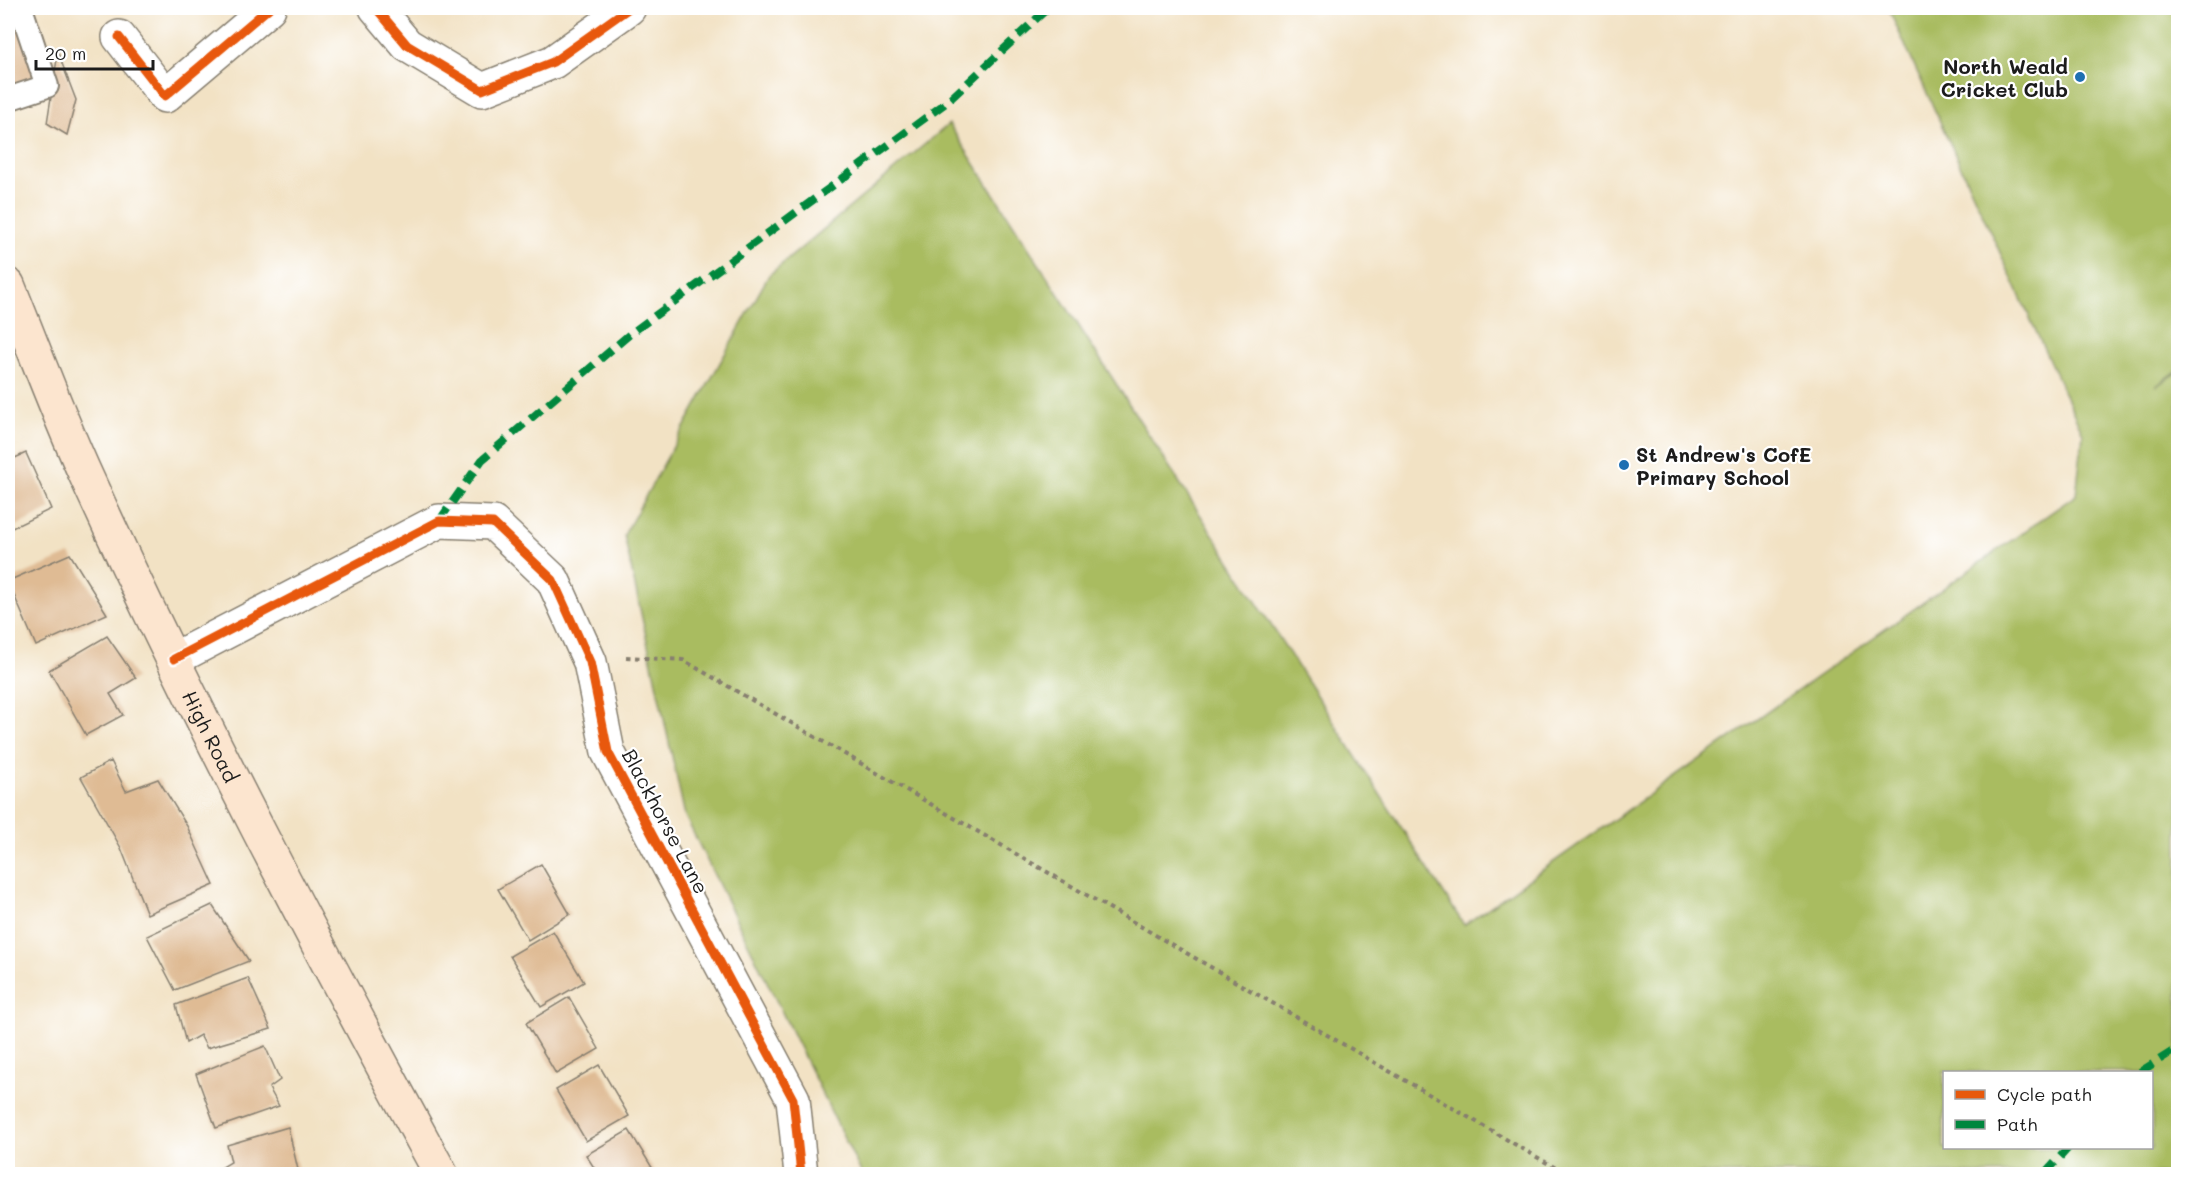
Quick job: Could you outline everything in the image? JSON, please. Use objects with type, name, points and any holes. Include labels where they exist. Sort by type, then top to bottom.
[{"type":"main road","name":"High Road","points":[[8,285],[86,477],[174,659],[335,978],[441,1174]]},
{"type":"street","points":[[119,37],[165,96],[269,8]]},
{"type":"street","points":[[376,8],[407,45],[482,90],[553,62],[629,8]]},
{"type":"street","name":"Blackhorse Lane","points":[[174,659],[440,521],[493,524],[553,580],[586,655],[608,752],[793,1099],[801,1174]]},
{"type":"lane","points":[[8,99],[47,86],[21,8]]},
{"type":"path","points":[[586,655],[683,660],[1566,1174]]},
{"type":"green space","points":[[1888,8],[2178,8],[2178,370],[2156,386],[2178,372],[2178,1174],[862,1174],[685,816],[624,535],[769,275],[949,124],[1464,925],[2076,495],[2083,434]]},
{"type":"building","points":[[8,8],[19,8],[41,86],[8,96]]},
{"type":"building","points":[[58,53],[76,100],[67,135],[47,123]]},
{"type":"building","points":[[26,453],[51,509],[8,530],[8,461]]},
{"type":"building","points":[[70,554],[107,614],[36,646],[8,581]]},
{"type":"building","points":[[107,636],[136,678],[110,694],[123,715],[86,735],[49,670]]},
{"type":"building","points":[[111,761],[126,791],[158,779],[187,826],[214,885],[147,914],[121,848],[81,777]]},
{"type":"building","points":[[541,864],[570,914],[528,940],[498,889]]},
{"type":"building","points":[[212,905],[249,961],[175,990],[147,936]]},
{"type":"building","points":[[553,931],[584,982],[541,1007],[510,956]]},
{"type":"building","points":[[248,978],[271,1029],[207,1048],[200,1035],[186,1043],[176,1005]]},
{"type":"building","points":[[569,997],[599,1049],[556,1074],[526,1023]]},
{"type":"building","points":[[265,1046],[280,1080],[269,1088],[279,1106],[216,1128],[196,1074]]},
{"type":"building","points":[[599,1065],[629,1116],[586,1141],[556,1090]]},
{"type":"building","points":[[288,1127],[299,1174],[221,1174],[219,1169],[231,1162],[227,1145]]},
{"type":"building","points":[[629,1130],[656,1174],[598,1174],[586,1155]]},
{"type":"marked path","points":[[439,521],[482,460],[630,334],[947,102],[1048,8]]},
{"type":"marked path","points":[[2142,1071],[2178,1048]]},
{"type":"marked path","points":[[2045,1174],[2067,1149]]},
{"type":"cycle path","points":[[119,37],[165,96],[269,8]]},
{"type":"cycle path","points":[[376,8],[407,45],[482,90],[553,62],[629,8]]},
{"type":"cycle path","points":[[174,659],[439,521],[493,523],[553,580],[590,662],[608,752],[793,1099],[801,1174]]},
{"type":"place","name":"North Weald Cricket Club","points":[[2080,77]]},
{"type":"place","name":"St Andrew's CofE Primary School","points":[[1624,465]]}]
